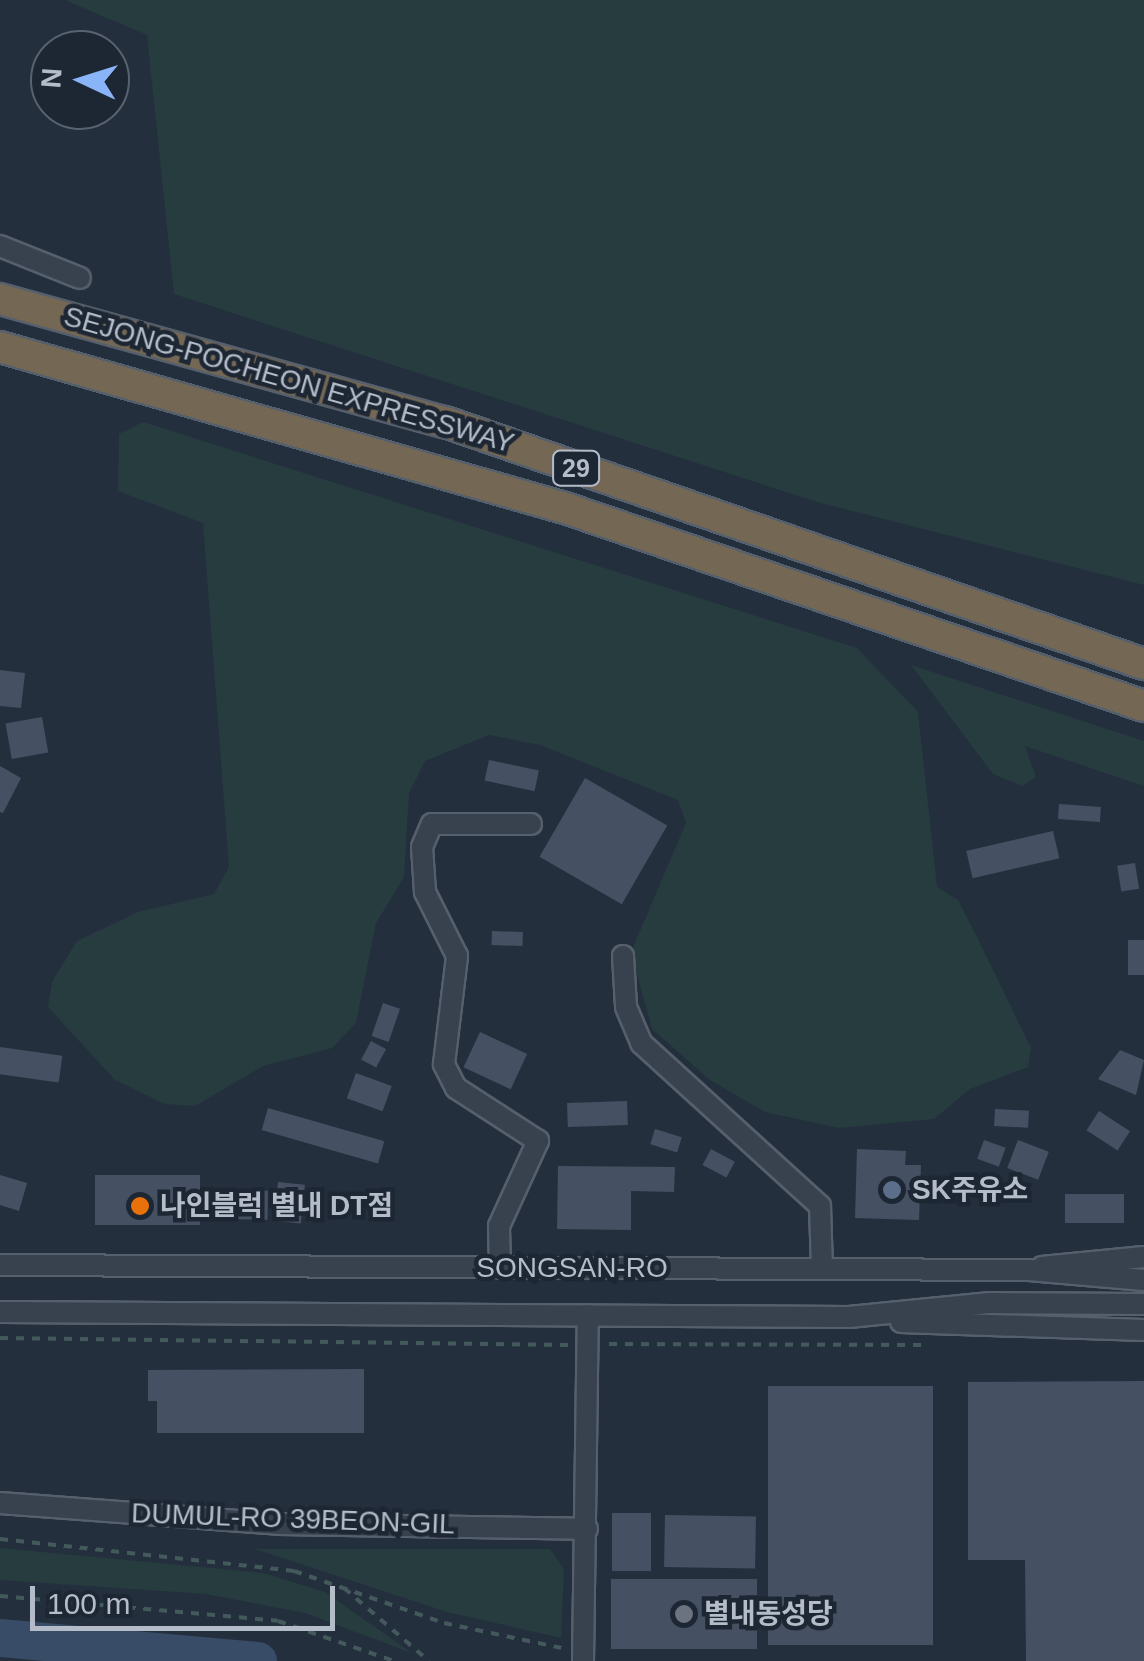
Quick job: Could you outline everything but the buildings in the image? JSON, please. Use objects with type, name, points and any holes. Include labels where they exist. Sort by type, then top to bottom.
[{"type":"highway","name":"SEJONG-POCHEON EXPRESSWAY","points":[[0,299],[445,422],[1144,664]]},
{"type":"highway","name":"SEJONG-POCHEON EXPRESSWAY","points":[[0,347],[564,508],[1144,706]]},
{"type":"street","points":[[0,246],[80,278]]},
{"type":"street","points":[[500,1268],[500,1226],[538,1141],[456,1088],[444,1064],[457,956],[424,892],[422,846],[432,824],[530,824]]},
{"type":"street","points":[[623,956],[626,1006],[640,1043],[820,1206],[822,1268]]},
{"type":"street","points":[[1029,1270],[1144,1257]]},
{"type":"street","name":"SONGSAN-RO","points":[[0,1266],[1029,1270],[1144,1280]]},
{"type":"street","name":"SONGSAN-RO","points":[[0,1312],[849,1317],[990,1304],[1144,1304]]},
{"type":"street","points":[[583,1655],[588,1315]]},
{"type":"street","points":[[849,1317],[1144,1330]]},
{"type":"street","name":"DUMUL-RO 39BEON-GIL","points":[[0,1503],[280,1524],[586,1529]]},
{"type":"path","points":[[0,1539],[129,1546],[341,1585],[444,1624],[583,1655]]},
{"type":"path","points":[[341,1585],[429,1661]]},
{"type":"path","points":[[0,1596],[278,1621],[394,1661]]},
{"type":"green space","points":[[65,0],[1144,0],[1144,585],[817,502],[174,294],[147,35]]},
{"type":"green space","points":[[143,422],[857,648],[918,712],[937,887],[958,900],[978,939],[1031,1048],[1028,1067],[970,1089],[934,1119],[839,1128],[765,1112],[710,1080],[652,1029],[631,952],[686,823],[678,800],[540,745],[489,735],[425,761],[409,793],[404,877],[376,923],[356,1023],[332,1048],[263,1066],[195,1106],[165,1104],[115,1080],[48,1007],[52,982],[77,941],[138,912],[214,894],[229,867],[203,523],[118,491],[119,434]]},
{"type":"green space","points":[[911,665],[1144,741],[1144,786],[1025,746],[1036,777],[1022,786],[993,774]]},
{"type":"green space","points":[[0,1548],[263,1573],[325,1592],[412,1653],[305,1613],[206,1594],[0,1580]]},
{"type":"green space","points":[[255,1549],[550,1549],[564,1569],[561,1638],[447,1612]]},
{"type":"waterway","points":[[0,1638],[258,1661]]},
{"type":"place","name":"SK주유소","points":[[892,1190]]},
{"type":"place","name":"나인블럭 별내 DT점","points":[[140,1206]]},
{"type":"place","name":"별내동성당","points":[[684,1614]]}]
